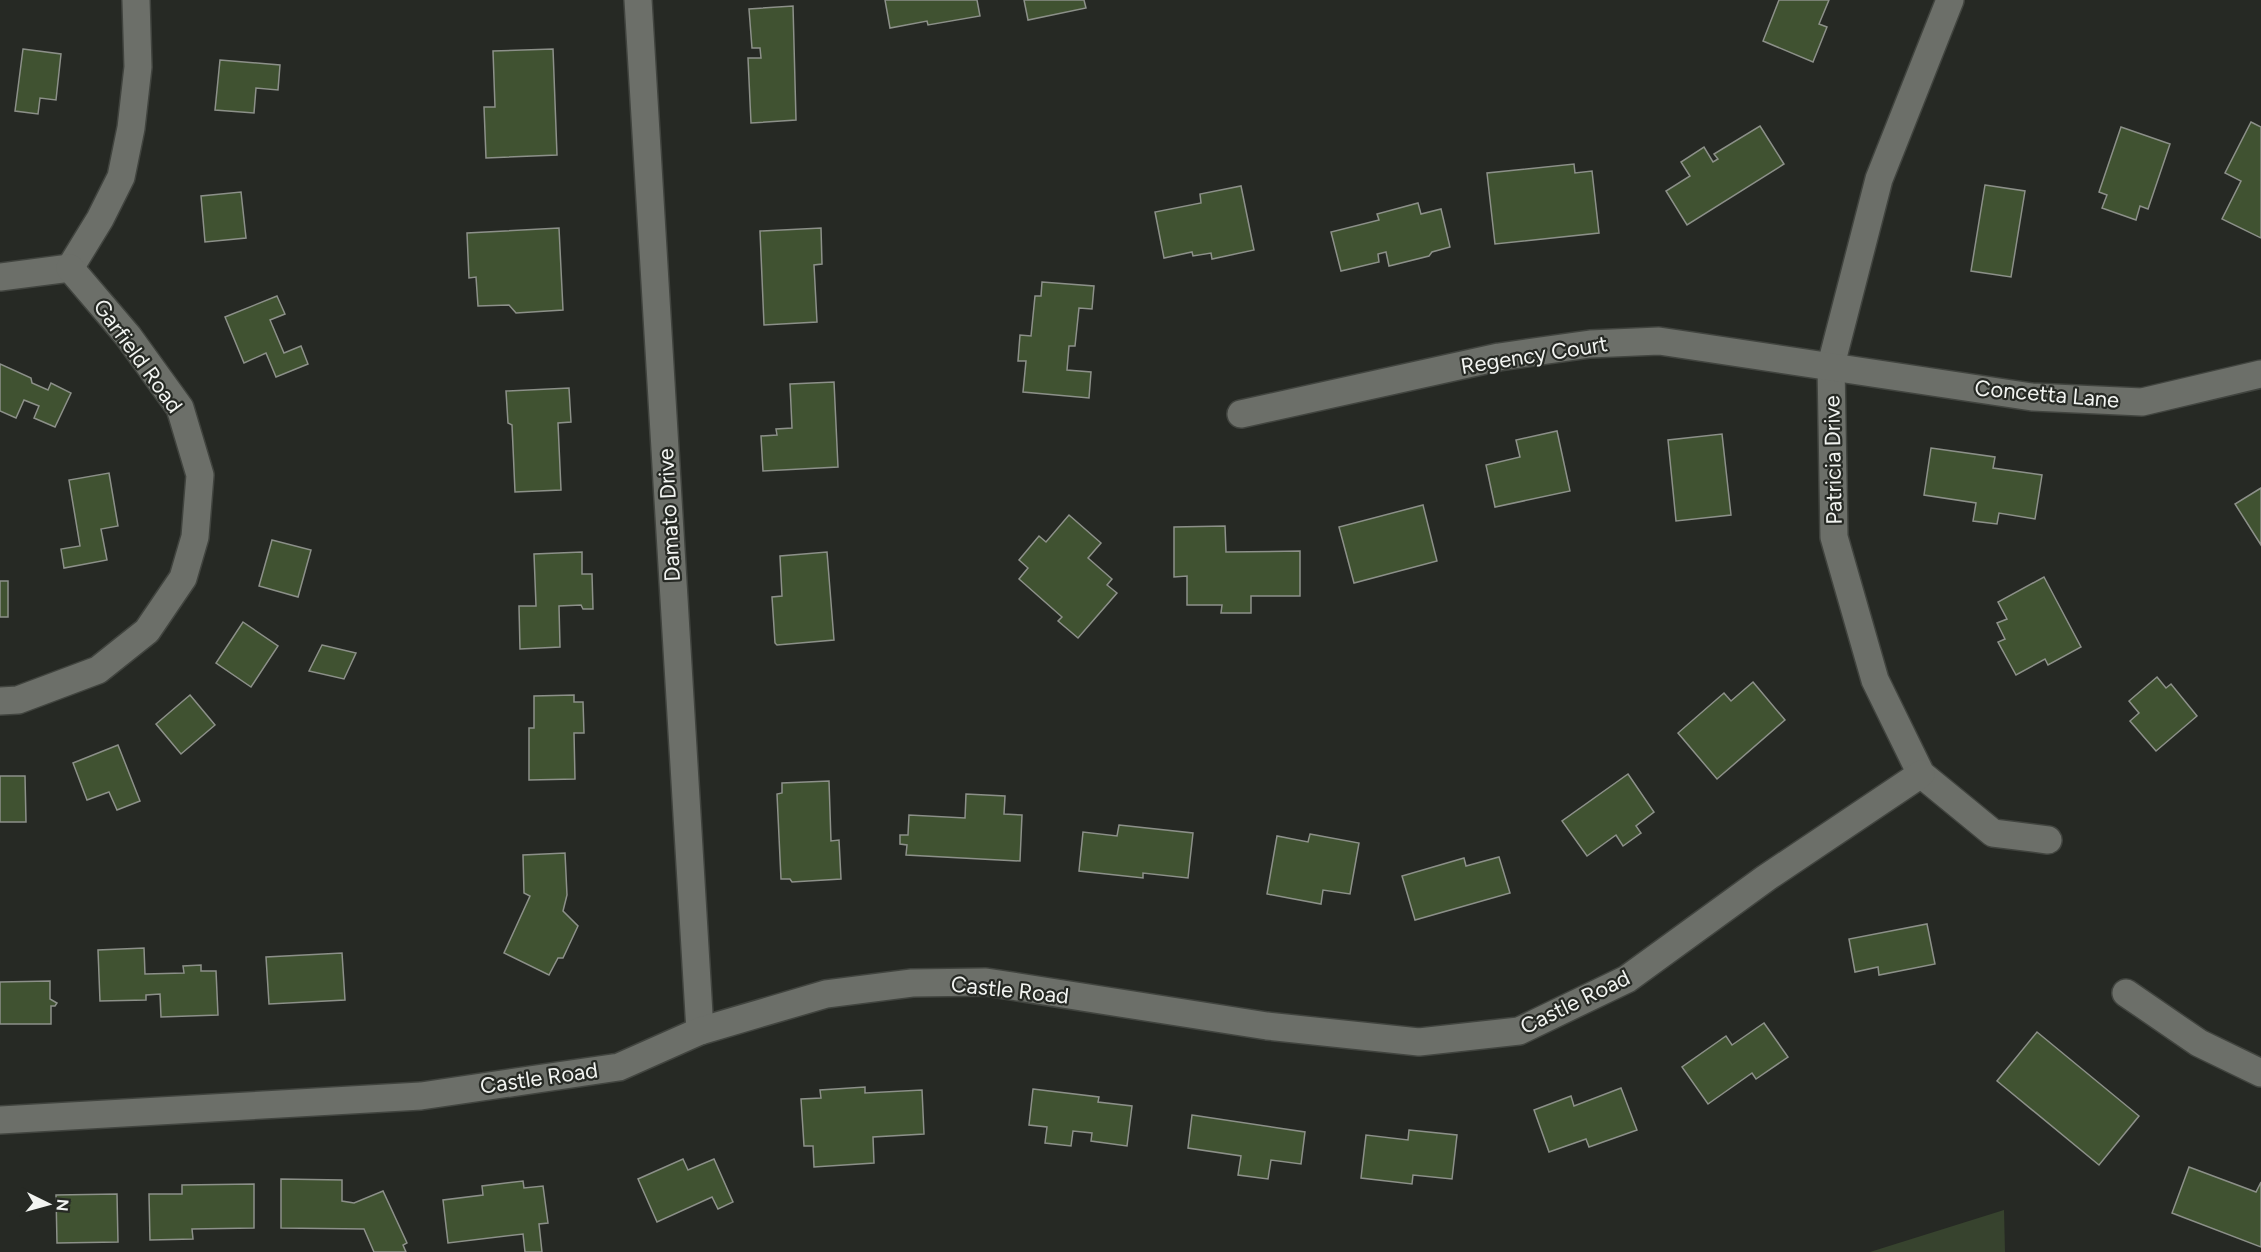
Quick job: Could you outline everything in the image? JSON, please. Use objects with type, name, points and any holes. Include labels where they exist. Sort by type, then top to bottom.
[{"type":"street","points":[[0,278],[70,268],[100,219],[121,177],[131,128],[138,67],[136,0]]},
{"type":"street","name":"Damato Drive","points":[[639,0],[700,1030]]},
{"type":"street","name":"Patricia Drive","points":[[1950,0],[1879,179],[1831,365],[1834,537],[1875,680],[1921,774],[1992,833],[2048,840]]},
{"type":"street","name":"Garfield Road","points":[[0,701],[18,700],[98,670],[147,631],[183,578],[195,537],[200,475],[180,408],[128,336],[70,268]]},
{"type":"street","name":"Regency Court","points":[[1241,414],[1499,357],[1590,344],[1659,341],[1831,365]]},
{"type":"street","name":"Concetta Lane","points":[[1831,365],[2032,397],[2142,402],[2261,374]]},
{"type":"street","name":"Castle Road","points":[[0,1120],[138,1114],[421,1096],[619,1067],[700,1030],[826,994],[912,982],[986,982],[1267,1026],[1419,1042],[1520,1031],[1627,979],[1766,878],[1921,774]]},
{"type":"street","points":[[2126,993],[2199,1043],[2261,1073]]},
{"type":"green space","points":[[2004,1210],[2005,1252],[1870,1252]]},
{"type":"building","points":[[885,0],[977,0],[980,16],[928,25],[927,21],[890,28]]},
{"type":"building","points":[[1024,0],[1084,0],[1086,8],[1028,20]]},
{"type":"building","points":[[1779,0],[1829,0],[1819,24],[1827,27],[1813,62],[1763,41]]},
{"type":"building","points":[[793,6],[796,120],[751,123],[748,58],[761,58],[760,48],[752,48],[749,9]]},
{"type":"building","points":[[23,49],[61,54],[56,100],[40,98],[38,114],[15,111]]},
{"type":"building","points":[[553,49],[557,155],[486,158],[484,107],[495,107],[493,51]]},
{"type":"building","points":[[220,60],[280,65],[278,90],[256,88],[254,113],[215,110]]},
{"type":"building","points":[[2251,122],[2261,127],[2261,238],[2222,219],[2241,181],[2225,173]]},
{"type":"building","points":[[1760,126],[1784,164],[1687,225],[1666,191],[1690,176],[1681,162],[1704,147],[1713,162],[1718,159],[1714,154]]},
{"type":"building","points":[[2121,127],[2170,144],[2148,209],[2140,206],[2136,220],[2102,208],[2107,195],[2099,192]]},
{"type":"building","points":[[1574,164],[1575,173],[1592,171],[1599,233],[1495,244],[1487,173]]},
{"type":"building","points":[[1985,185],[2025,191],[2011,277],[1971,271]]},
{"type":"building","points":[[1241,186],[1254,250],[1212,259],[1211,253],[1193,256],[1192,252],[1164,258],[1155,212],[1201,203],[1200,194]]},
{"type":"building","points":[[241,192],[246,238],[205,242],[201,196]]},
{"type":"building","points":[[1418,203],[1421,214],[1441,209],[1450,247],[1432,252],[1429,256],[1389,266],[1386,252],[1378,254],[1379,262],[1341,271],[1331,232],[1379,220],[1377,214]]},
{"type":"building","points":[[559,228],[563,310],[516,313],[509,305],[478,306],[476,277],[469,278],[467,233]]},
{"type":"building","points":[[821,228],[822,264],[814,265],[817,322],[764,325],[760,231]]},
{"type":"building","points":[[1042,282],[1094,286],[1092,309],[1079,308],[1075,346],[1069,346],[1067,370],[1091,372],[1089,398],[1023,392],[1026,361],[1018,361],[1020,335],[1031,336],[1035,296],[1041,296]]},
{"type":"building","points":[[277,296],[285,314],[270,320],[284,353],[301,346],[308,364],[276,377],[266,353],[244,363],[225,317]]},
{"type":"building","points":[[0,364],[31,378],[32,383],[48,390],[51,383],[71,393],[55,427],[34,418],[39,406],[24,400],[16,418],[0,411]]},
{"type":"building","points":[[834,382],[838,467],[763,471],[761,436],[777,435],[776,429],[792,428],[790,384]]},
{"type":"building","points":[[569,388],[571,422],[558,423],[561,490],[515,492],[512,425],[508,423],[506,391]]},
{"type":"building","points":[[1557,431],[1570,491],[1495,507],[1486,465],[1520,457],[1516,440]]},
{"type":"building","points":[[1722,434],[1731,515],[1676,521],[1668,440]]},
{"type":"building","points":[[1931,448],[1995,457],[1993,468],[2042,475],[2035,519],[1999,513],[1997,524],[1973,521],[1976,503],[1924,495]]},
{"type":"building","points":[[109,473],[118,526],[101,529],[107,560],[64,568],[61,549],[80,546],[69,480]]},
{"type":"building","points":[[2261,488],[2261,545],[2235,504]]},
{"type":"building","points":[[1423,505],[1437,561],[1354,583],[1339,527]]},
{"type":"building","points":[[1069,515],[1101,543],[1088,558],[1112,579],[1107,585],[1117,593],[1078,638],[1058,621],[1062,617],[1019,579],[1028,568],[1019,560],[1039,536],[1046,542]]},
{"type":"building","points":[[1225,526],[1226,552],[1300,551],[1300,596],[1251,596],[1251,613],[1221,613],[1222,605],[1187,605],[1187,576],[1174,577],[1174,527]]},
{"type":"building","points":[[272,540],[311,550],[298,597],[259,586]]},
{"type":"building","points":[[582,552],[582,574],[592,574],[593,609],[583,609],[581,605],[559,606],[560,647],[520,649],[519,606],[536,606],[534,554]]},
{"type":"building","points":[[827,552],[834,640],[777,645],[772,597],[782,596],[780,556]]},
{"type":"building","points":[[2044,577],[2081,647],[2048,665],[2045,659],[2016,675],[1998,642],[2005,639],[1997,623],[2007,619],[1998,602]]},
{"type":"building","points":[[0,581],[8,581],[8,617],[0,617]]},
{"type":"building","points":[[243,622],[278,646],[251,687],[216,663]]},
{"type":"building","points":[[322,645],[356,653],[344,679],[309,671]]},
{"type":"building","points":[[2157,677],[2166,688],[2171,684],[2197,716],[2156,751],[2130,721],[2139,713],[2129,701]]},
{"type":"building","points":[[1753,682],[1785,720],[1717,779],[1678,733],[1724,693],[1731,701]]},
{"type":"building","points":[[190,695],[215,725],[181,754],[156,724]]},
{"type":"building","points":[[574,695],[574,702],[583,702],[584,733],[574,733],[575,779],[529,780],[529,728],[534,728],[534,696]]},
{"type":"building","points":[[118,745],[140,801],[117,810],[109,792],[87,800],[73,763]]},
{"type":"building","points":[[1628,774],[1654,812],[1636,826],[1641,833],[1623,846],[1616,835],[1587,856],[1562,821]]},
{"type":"building","points":[[0,776],[25,776],[26,822],[0,822]]},
{"type":"building","points":[[829,781],[831,841],[839,840],[841,879],[792,882],[790,879],[781,879],[777,794],[782,793],[782,783]]},
{"type":"building","points":[[966,794],[1005,796],[1004,814],[1022,815],[1020,861],[906,855],[907,845],[900,844],[900,835],[908,835],[909,815],[965,818]]},
{"type":"building","points":[[1119,825],[1193,833],[1188,878],[1143,873],[1143,878],[1079,871],[1083,832],[1117,836]]},
{"type":"building","points":[[1310,834],[1359,843],[1350,894],[1323,890],[1321,904],[1267,894],[1277,836],[1308,842]]},
{"type":"building","points":[[565,853],[567,895],[563,911],[578,926],[563,958],[558,958],[549,975],[504,953],[530,896],[524,893],[523,855]]},
{"type":"building","points":[[1499,857],[1510,893],[1415,920],[1402,876],[1464,858],[1466,866]]},
{"type":"building","points":[[1927,924],[1935,964],[1879,975],[1878,967],[1855,972],[1849,939]]},
{"type":"building","points":[[144,948],[145,974],[184,973],[183,966],[201,965],[201,971],[216,971],[218,1015],[161,1017],[160,994],[146,995],[146,1000],[100,1001],[98,950]]},
{"type":"building","points":[[342,953],[345,1000],[269,1004],[266,957]]},
{"type":"building","points":[[50,981],[50,999],[57,1003],[51,1006],[51,1024],[0,1024],[0,982]]},
{"type":"building","points":[[1764,1023],[1788,1057],[1756,1079],[1752,1073],[1708,1104],[1682,1067],[1726,1036],[1732,1045]]},
{"type":"building","points":[[2037,1032],[2139,1116],[2099,1165],[1997,1081]]},
{"type":"building","points":[[865,1087],[865,1093],[922,1090],[924,1134],[873,1137],[874,1163],[814,1167],[813,1146],[804,1146],[801,1099],[821,1098],[820,1090]]},
{"type":"building","points":[[1621,1088],[1637,1130],[1589,1147],[1586,1139],[1549,1152],[1534,1110],[1571,1096],[1574,1106]]},
{"type":"building","points":[[1033,1089],[1099,1097],[1098,1102],[1132,1106],[1127,1146],[1091,1141],[1092,1133],[1073,1131],[1071,1146],[1045,1143],[1047,1127],[1029,1125]]},
{"type":"building","points":[[1192,1115],[1305,1132],[1301,1164],[1271,1160],[1268,1179],[1238,1175],[1241,1156],[1188,1148]]},
{"type":"building","points":[[1409,1130],[1457,1135],[1452,1179],[1413,1175],[1412,1184],[1361,1178],[1366,1135],[1408,1140]]},
{"type":"building","points":[[683,1159],[688,1170],[714,1159],[733,1202],[718,1209],[712,1197],[657,1222],[638,1179]]},
{"type":"building","points":[[2189,1167],[2256,1192],[2261,1182],[2261,1247],[2172,1213]]},
{"type":"building","points":[[281,1179],[342,1180],[342,1201],[354,1203],[383,1191],[407,1243],[403,1245],[406,1252],[374,1252],[364,1229],[281,1228]]},
{"type":"building","points":[[523,1181],[524,1188],[543,1186],[548,1223],[539,1224],[542,1252],[525,1252],[523,1234],[448,1243],[443,1200],[483,1195],[482,1186]]},
{"type":"building","points":[[254,1184],[254,1228],[192,1229],[193,1239],[150,1240],[149,1194],[182,1194],[182,1185]]},
{"type":"building","points":[[117,1194],[118,1242],[57,1243],[56,1195]]}]
